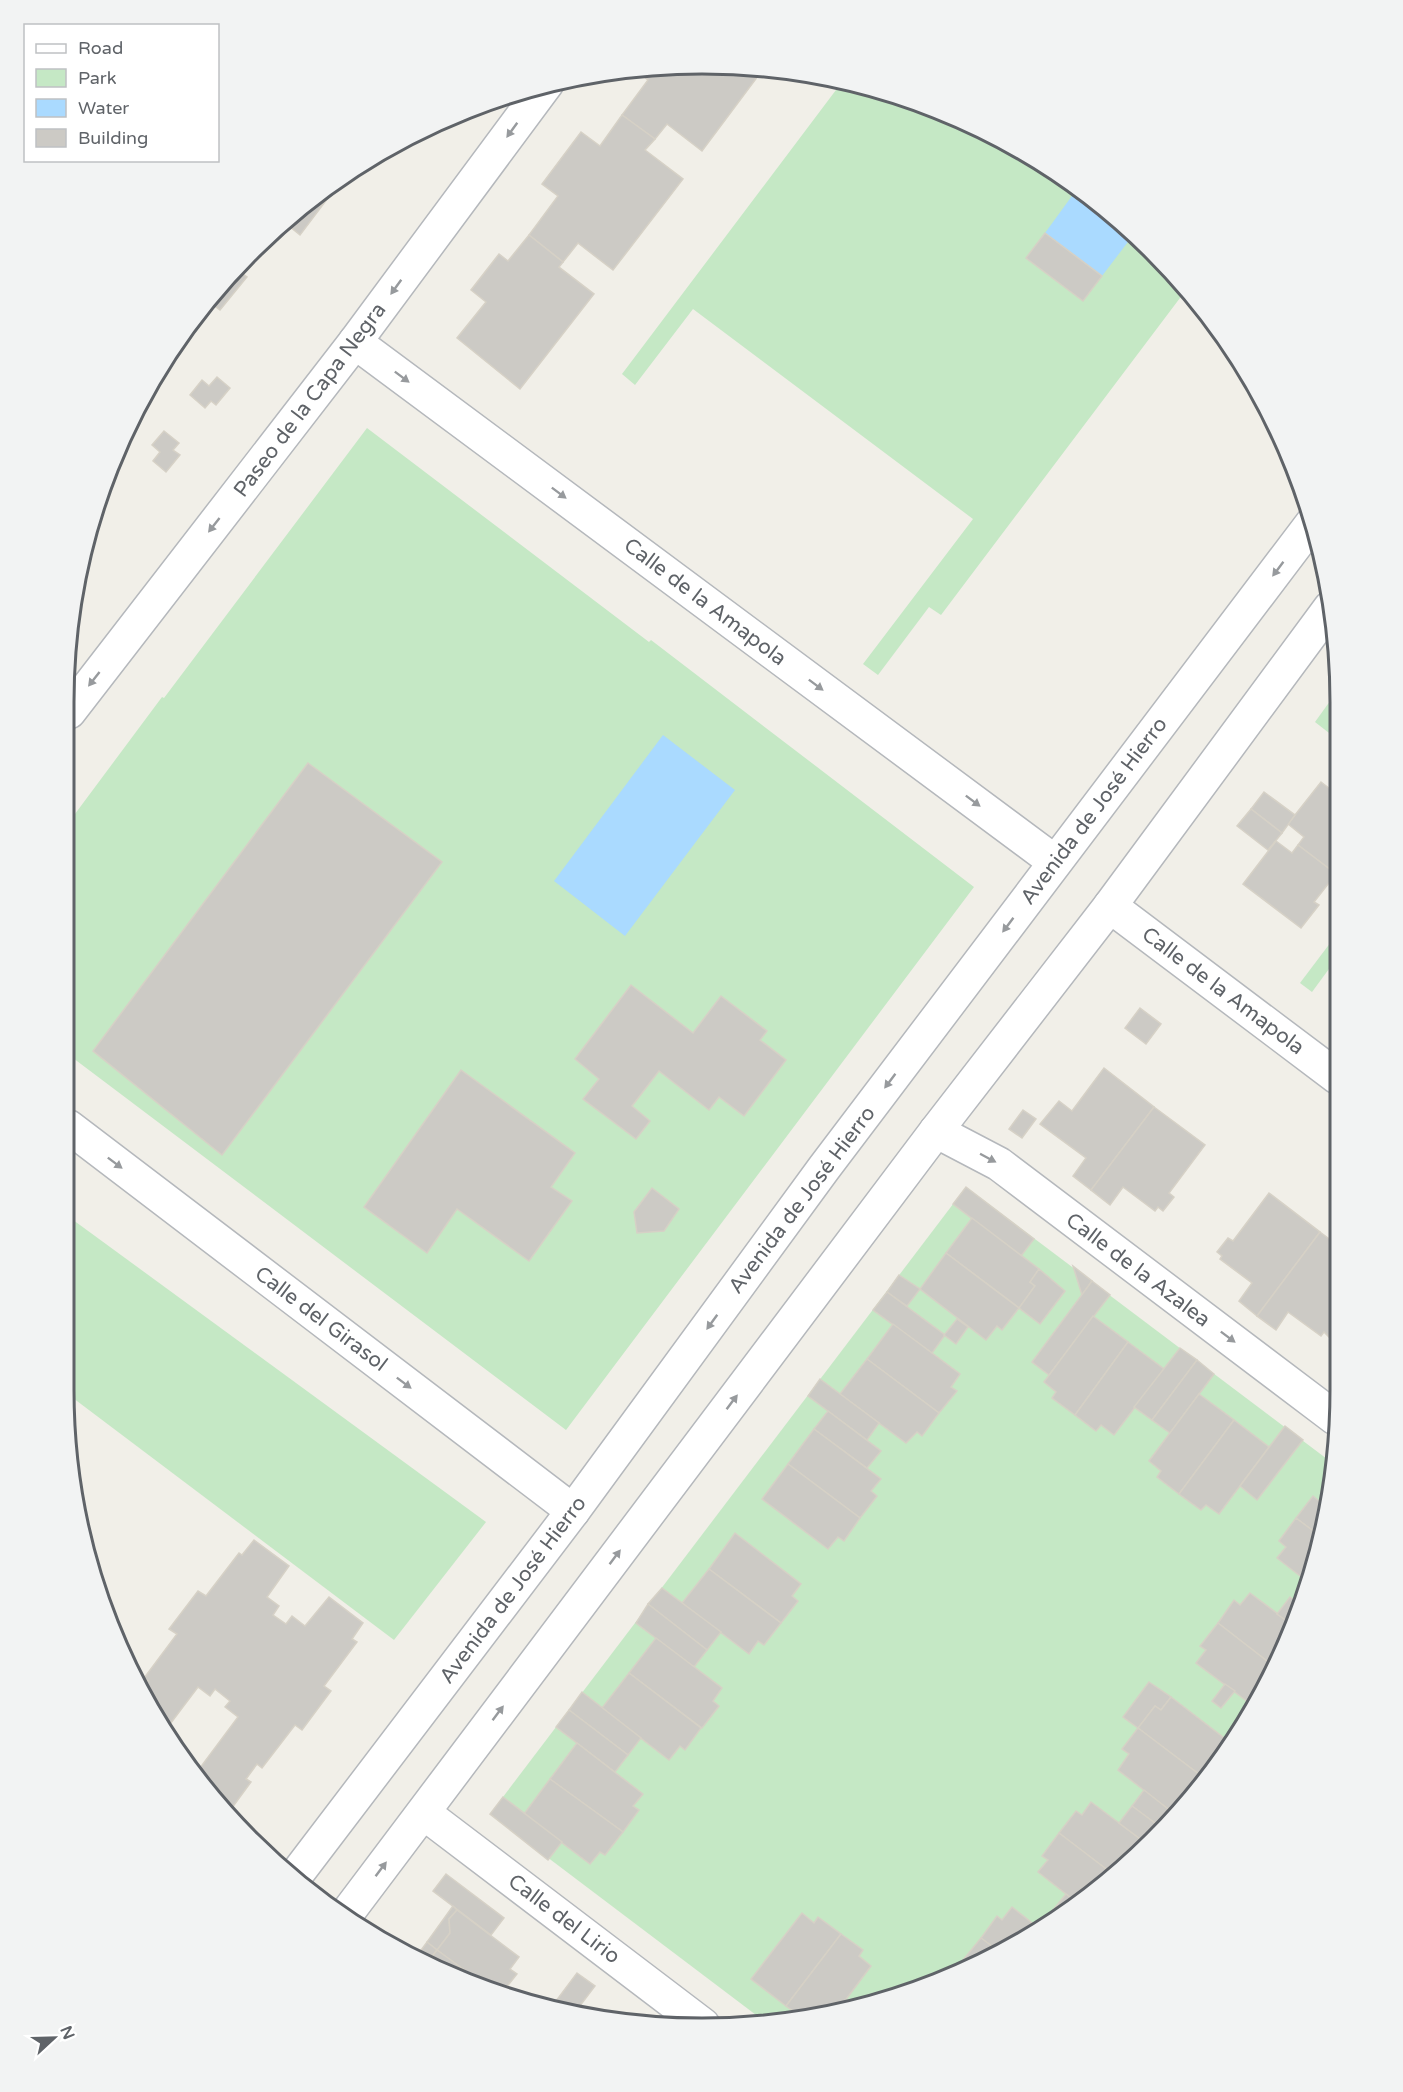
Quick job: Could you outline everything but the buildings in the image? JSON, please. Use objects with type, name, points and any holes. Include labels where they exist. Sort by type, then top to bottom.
[{"type":"street","name":"Paseo de la Capa Negra","points":[[74,706],[355,342],[538,95]]},
{"type":"street","name":"Calle de la Amapola","points":[[355,342],[1055,862]]},
{"type":"street","name":"Avenida de José Hierro","points":[[298,1872],[573,1511],[824,1168],[1306,532]]},
{"type":"street","points":[[349,1910],[936,1131],[1110,906],[1323,617]]},
{"type":"street","name":"Calle de la Amapola","points":[[1110,906],[1330,1072]]},
{"type":"street","name":"Calle del Girasol","points":[[74,1131],[573,1511]]},
{"type":"street","name":"Calle de la Azalea","points":[[936,1131],[999,1164],[1329,1413]]},
{"type":"street","name":"Calle del Lirio","points":[[424,1813],[694,2018]]},
{"type":"green space","points":[[837,89],[864,95],[942,121],[1016,158],[1084,203],[1116,229],[1146,257],[1181,296],[941,615],[929,607],[878,675],[863,664],[973,519],[693,309],[635,385],[622,374]]},
{"type":"green space","points":[[367,428],[649,642],[651,640],[974,887],[566,1430],[74,1059],[74,815],[162,697],[164,698]]},
{"type":"green space","points":[[1330,701],[1330,734],[1315,722]]},
{"type":"green space","points":[[1330,943],[1330,968],[1312,992],[1300,983]]},
{"type":"green space","points":[[966,1187],[1325,1458],[1308,1553],[1282,1631],[1245,1705],[1200,1773],[1146,1835],[1084,1889],[1016,1934],[942,1971],[864,1997],[824,2006],[757,2016],[490,1814]]},
{"type":"green space","points":[[74,1221],[486,1522],[394,1640],[74,1399]]},
{"type":"water","points":[[1073,195],[1129,241],[1102,276],[1045,233]]},
{"type":"water","points":[[663,735],[735,790],[625,936],[554,881]]}]
